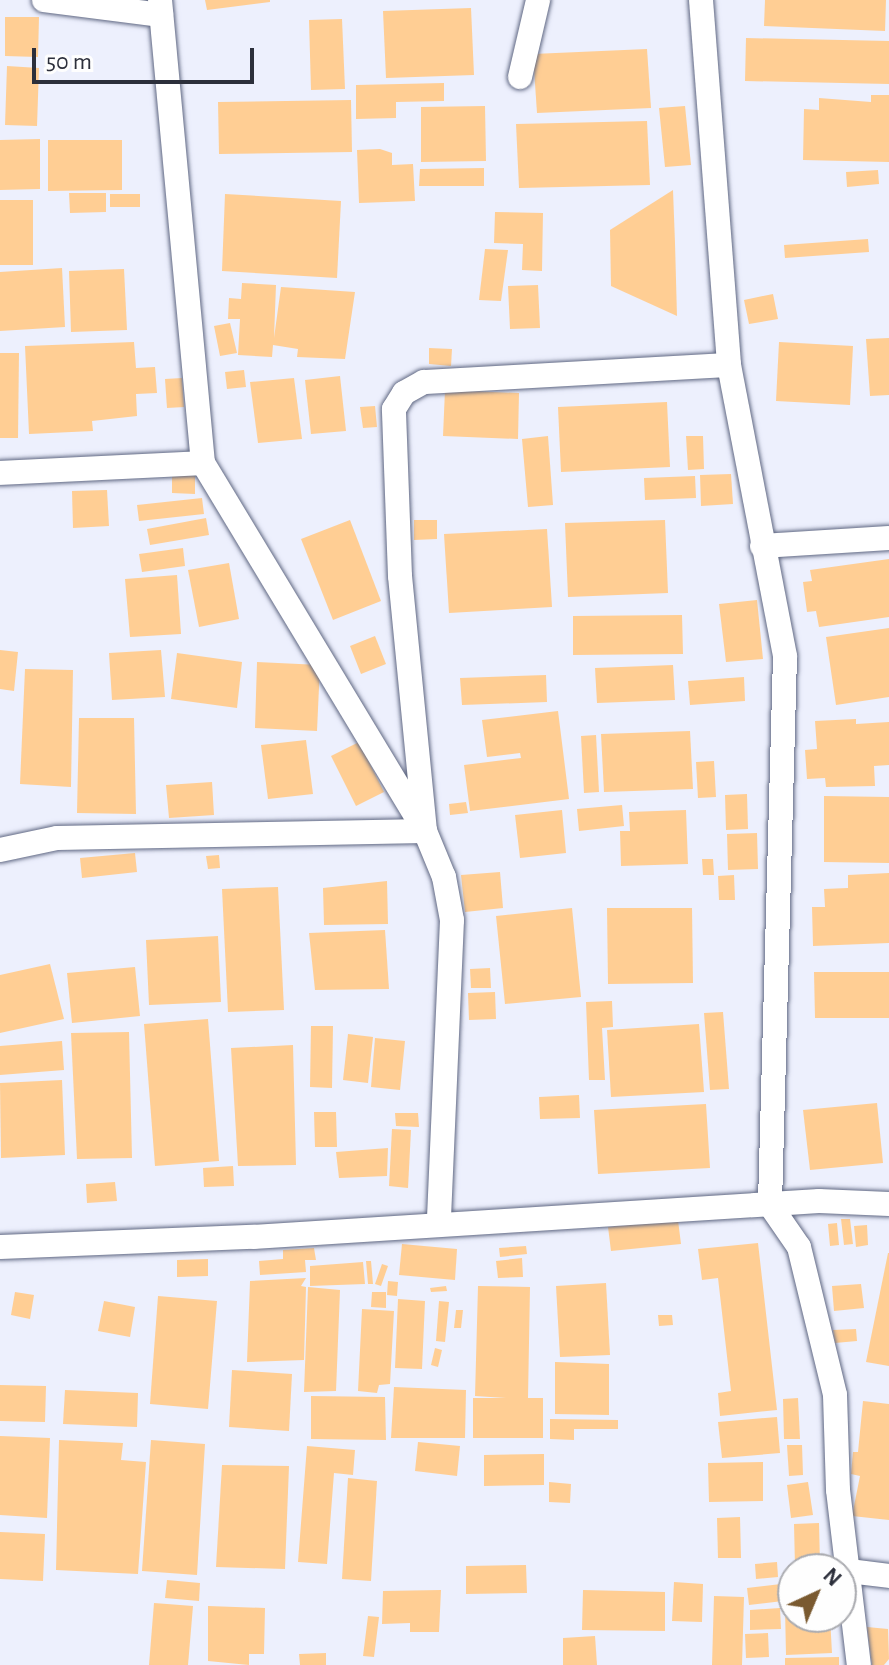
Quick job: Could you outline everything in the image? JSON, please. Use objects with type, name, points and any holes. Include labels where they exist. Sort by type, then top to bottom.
[{"type":"street","points":[[44,0],[160,8],[203,463],[425,831],[444,877],[452,920],[439,1222]]},
{"type":"street","points":[[520,77],[538,0]]},
{"type":"street","points":[[701,0],[729,365],[785,656],[770,1205],[799,1247],[815,1296],[835,1395],[838,1490],[847,1553]]},
{"type":"street","points":[[425,831],[400,576],[394,409],[404,393],[424,382],[729,365]]},
{"type":"street","points":[[0,473],[203,463]]},
{"type":"street","points":[[762,546],[889,538]]},
{"type":"street","points":[[0,850],[57,838],[425,831]]},
{"type":"street","points":[[0,1247],[253,1237],[439,1222],[770,1205],[889,1204]]},
{"type":"street","points":[[857,1572],[889,1576]]},
{"type":"street","points":[[856,1633],[859,1665]]},
{"type":"building","points":[[205,0],[270,0],[270,2],[207,10]]},
{"type":"building","points":[[765,0],[886,0],[885,31],[764,26]]},
{"type":"building","points":[[471,8],[474,75],[386,78],[383,11]]},
{"type":"building","points":[[5,17],[39,17],[38,57],[5,56]]},
{"type":"building","points":[[342,19],[345,89],[311,90],[309,20]]},
{"type":"building","points":[[746,38],[889,41],[889,84],[745,81]]},
{"type":"building","points":[[647,49],[651,108],[537,113],[533,54]]},
{"type":"building","points":[[7,66],[39,68],[37,126],[5,125]]},
{"type":"building","points":[[444,83],[444,101],[396,102],[396,118],[356,119],[356,85]]},
{"type":"building","points":[[871,95],[889,95],[889,162],[803,160],[804,109],[819,110],[819,98],[871,102]]},
{"type":"building","points":[[351,100],[352,152],[219,154],[218,102]]},
{"type":"building","points":[[485,106],[486,161],[421,162],[421,107]]},
{"type":"building","points":[[685,106],[691,165],[665,167],[659,108]]},
{"type":"building","points":[[647,121],[650,185],[519,188],[516,124]]},
{"type":"building","points":[[40,139],[40,189],[0,190],[0,140]]},
{"type":"building","points":[[48,140],[122,140],[122,190],[48,191]]},
{"type":"building","points":[[380,149],[392,153],[392,165],[413,164],[415,201],[359,203],[357,150]]},
{"type":"building","points":[[484,168],[484,186],[419,186],[420,169]]},
{"type":"building","points":[[878,170],[879,184],[847,187],[846,172]]},
{"type":"building","points":[[673,190],[677,316],[611,286],[610,230]]},
{"type":"building","points":[[69,193],[106,193],[106,212],[70,213]]},
{"type":"building","points":[[110,194],[140,194],[140,207],[110,207]]},
{"type":"building","points":[[225,194],[341,201],[337,278],[222,271]]},
{"type":"building","points":[[0,200],[33,200],[33,265],[0,265]]},
{"type":"building","points":[[495,212],[543,213],[542,271],[522,270],[523,244],[494,243]]},
{"type":"building","points":[[868,239],[869,252],[785,258],[784,245]]},
{"type":"building","points":[[485,249],[508,250],[501,301],[479,300]]},
{"type":"building","points":[[62,268],[65,327],[0,331],[0,272]]},
{"type":"building","points":[[124,269],[127,330],[71,332],[69,271]]},
{"type":"building","points":[[242,283],[276,285],[274,338],[281,287],[355,292],[345,359],[297,357],[298,349],[273,345],[272,357],[238,355],[240,319],[228,319],[229,298],[241,299]]},
{"type":"building","points":[[538,285],[540,328],[510,329],[508,286]]},
{"type":"building","points":[[773,294],[778,319],[749,324],[744,300]]},
{"type":"building","points":[[230,323],[237,353],[220,356],[214,326]]},
{"type":"building","points":[[889,338],[889,395],[870,396],[866,339]]},
{"type":"building","points":[[134,342],[136,368],[155,367],[157,393],[136,394],[137,416],[92,421],[93,431],[29,434],[25,346]]},
{"type":"building","points":[[779,342],[853,346],[850,405],[776,401]]},
{"type":"building","points":[[429,348],[452,349],[451,366],[429,364]]},
{"type":"building","points":[[0,353],[19,353],[18,438],[0,438]]},
{"type":"building","points":[[244,370],[246,387],[227,389],[225,372]]},
{"type":"building","points":[[340,376],[346,431],[311,434],[305,380]]},
{"type":"building","points":[[182,378],[184,407],[167,408],[165,379]]},
{"type":"building","points":[[294,378],[302,439],[258,443],[250,382]]},
{"type":"building","points":[[445,390],[519,393],[518,439],[443,436]]},
{"type":"building","points":[[667,402],[670,467],[561,472],[558,407]]},
{"type":"building","points":[[375,406],[377,427],[363,428],[360,407]]},
{"type":"building","points":[[548,436],[553,505],[528,507],[522,439]]},
{"type":"building","points":[[686,436],[703,436],[704,469],[688,470]]},
{"type":"building","points":[[172,470],[195,470],[195,494],[172,493]]},
{"type":"building","points":[[731,474],[733,504],[701,506],[700,475]]},
{"type":"building","points":[[695,476],[696,498],[645,500],[644,478]]},
{"type":"building","points":[[107,490],[109,526],[73,528],[72,491]]},
{"type":"building","points":[[202,498],[204,514],[139,521],[137,505]]},
{"type":"building","points":[[206,518],[209,535],[150,545],[147,529]]},
{"type":"building","points":[[350,520],[381,601],[333,620],[301,539]]},
{"type":"building","points":[[414,520],[437,520],[437,539],[414,540]]},
{"type":"building","points":[[665,520],[668,593],[568,597],[565,523]]},
{"type":"building","points":[[547,529],[552,607],[449,613],[444,534]]},
{"type":"building","points":[[183,548],[185,566],[142,572],[139,554]]},
{"type":"building","points":[[889,559],[889,617],[819,627],[816,611],[807,612],[803,582],[812,581],[810,570]]},
{"type":"building","points":[[229,563],[239,619],[199,627],[188,570]]},
{"type":"building","points":[[177,575],[181,634],[130,637],[125,579]]},
{"type":"building","points":[[757,600],[763,659],[726,662],[719,604]]},
{"type":"building","points":[[682,615],[683,654],[573,655],[573,616]]},
{"type":"building","points":[[889,628],[889,697],[836,705],[826,637]]},
{"type":"building","points":[[375,636],[386,664],[361,674],[350,646]]},
{"type":"building","points":[[0,650],[18,652],[14,691],[0,689]]},
{"type":"building","points":[[161,650],[165,697],[112,700],[109,653]]},
{"type":"building","points":[[177,653],[242,662],[237,708],[171,699]]},
{"type":"building","points":[[257,662],[320,665],[317,731],[255,728]]},
{"type":"building","points":[[673,665],[675,700],[597,703],[595,668]]},
{"type":"building","points":[[25,669],[73,670],[71,787],[20,784]]},
{"type":"building","points":[[546,675],[547,702],[462,705],[460,678]]},
{"type":"building","points":[[744,677],[745,701],[690,705],[688,681]]},
{"type":"building","points":[[558,711],[569,799],[470,811],[464,765],[521,758],[520,753],[487,757],[482,720]]},
{"type":"building","points":[[79,718],[134,718],[136,814],[77,813]]},
{"type":"building","points":[[856,719],[856,724],[889,722],[889,765],[874,766],[875,786],[826,787],[825,778],[807,779],[805,750],[817,749],[815,721]]},
{"type":"building","points":[[690,731],[693,789],[604,792],[601,734]]},
{"type":"building","points":[[596,735],[599,792],[584,793],[581,736]]},
{"type":"building","points":[[306,740],[313,794],[268,799],[261,745]]},
{"type":"building","points":[[359,742],[384,792],[356,806],[331,756]]},
{"type":"building","points":[[714,761],[716,797],[698,798],[696,762]]},
{"type":"building","points":[[212,782],[214,815],[169,818],[166,785]]},
{"type":"building","points":[[747,794],[748,829],[726,830],[725,795]]},
{"type":"building","points":[[824,796],[889,797],[889,863],[824,862]]},
{"type":"building","points":[[466,802],[468,813],[450,815],[449,804]]},
{"type":"building","points":[[622,805],[624,826],[579,831],[577,809]]},
{"type":"building","points":[[562,810],[566,853],[520,858],[515,815]]},
{"type":"building","points":[[686,810],[688,864],[621,866],[620,831],[630,831],[629,812]]},
{"type":"building","points":[[757,833],[758,869],[728,870],[727,834]]},
{"type":"building","points":[[135,853],[137,872],[82,878],[80,858]]},
{"type":"building","points":[[219,855],[220,868],[208,869],[206,856]]},
{"type":"building","points":[[702,859],[713,859],[714,875],[703,875]]},
{"type":"building","points":[[500,872],[503,908],[465,912],[461,875]]},
{"type":"building","points":[[889,873],[889,943],[813,946],[812,907],[825,907],[824,889],[848,888],[848,875]]},
{"type":"building","points":[[734,875],[735,900],[719,900],[718,876]]},
{"type":"building","points":[[387,881],[388,924],[324,925],[323,888]]},
{"type":"building","points":[[278,887],[284,1010],[228,1012],[222,889]]},
{"type":"building","points":[[572,908],[581,997],[505,1004],[496,916]]},
{"type":"building","points":[[607,908],[692,908],[693,983],[608,984]]},
{"type":"building","points":[[385,930],[389,989],[315,990],[309,933]]},
{"type":"building","points":[[218,936],[221,1002],[149,1005],[146,940]]},
{"type":"building","points":[[50,964],[64,1019],[0,1033],[0,975]]},
{"type":"building","points":[[135,967],[140,1016],[72,1023],[67,973]]},
{"type":"building","points":[[490,968],[491,988],[471,988],[470,969]]},
{"type":"building","points":[[814,972],[889,972],[889,1018],[815,1018]]},
{"type":"building","points":[[495,992],[496,1019],[469,1020],[468,993]]},
{"type":"building","points":[[612,1001],[613,1027],[602,1028],[605,1080],[589,1080],[586,1002]]},
{"type":"building","points":[[723,1012],[729,1089],[710,1090],[704,1013]]},
{"type":"building","points":[[208,1019],[219,1161],[155,1166],[144,1024]]},
{"type":"building","points":[[699,1024],[704,1092],[611,1097],[607,1030]]},
{"type":"building","points":[[311,1026],[333,1026],[332,1088],[310,1087]]},
{"type":"building","points":[[129,1032],[132,1158],[77,1159],[71,1033]]},
{"type":"building","points":[[348,1034],[373,1037],[368,1083],[343,1080]]},
{"type":"building","points":[[375,1038],[405,1041],[400,1090],[371,1087]]},
{"type":"building","points":[[62,1041],[64,1070],[0,1075],[0,1046]]},
{"type":"building","points":[[293,1045],[296,1165],[238,1166],[231,1048]]},
{"type":"building","points":[[62,1080],[65,1155],[1,1158],[0,1083]]},
{"type":"building","points":[[579,1095],[580,1118],[540,1119],[539,1097]]},
{"type":"building","points":[[877,1103],[883,1163],[810,1170],[803,1110]]},
{"type":"building","points":[[706,1104],[710,1168],[598,1174],[594,1110]]},
{"type":"building","points":[[314,1112],[336,1112],[337,1147],[315,1147]]},
{"type":"building","points":[[395,1113],[418,1113],[419,1127],[396,1126]]},
{"type":"building","points":[[392,1129],[411,1130],[408,1188],[389,1186]]},
{"type":"building","points":[[388,1148],[387,1176],[339,1178],[336,1152]]},
{"type":"building","points":[[233,1166],[234,1186],[204,1187],[203,1168]]},
{"type":"building","points":[[115,1182],[117,1201],[87,1203],[86,1184]]},
{"type":"building","points":[[841,1219],[850,1219],[853,1244],[844,1245]]},
{"type":"building","points":[[678,1220],[681,1244],[611,1251],[608,1227]]},
{"type":"building","points":[[837,1223],[839,1245],[830,1246],[828,1224]]},
{"type":"building","points":[[867,1225],[868,1245],[856,1247],[854,1226]]},
{"type":"building","points":[[758,1243],[777,1410],[720,1416],[718,1393],[731,1391],[718,1278],[702,1280],[698,1249]]},
{"type":"building","points":[[402,1244],[457,1249],[455,1280],[399,1275]]},
{"type":"building","points":[[526,1246],[527,1254],[500,1257],[499,1248]]},
{"type":"building","points":[[314,1248],[316,1260],[305,1260],[306,1272],[260,1275],[259,1261],[283,1259],[283,1250]]},
{"type":"building","points":[[889,1253],[889,1366],[866,1362]]},
{"type":"building","points":[[522,1258],[523,1277],[498,1278],[496,1261]]},
{"type":"building","points":[[208,1259],[208,1276],[177,1277],[177,1260]]},
{"type":"building","points":[[366,1261],[371,1261],[373,1284],[368,1284]]},
{"type":"building","points":[[363,1262],[365,1284],[310,1286],[310,1266]]},
{"type":"building","points":[[382,1264],[388,1266],[381,1286],[375,1284]]},
{"type":"building","points":[[306,1278],[301,1286],[306,1287],[304,1360],[247,1362],[250,1281]]},
{"type":"building","points":[[388,1281],[398,1282],[397,1296],[387,1295]]},
{"type":"building","points":[[606,1283],[610,1355],[560,1357],[556,1286]]},
{"type":"building","points":[[861,1284],[864,1308],[834,1311],[832,1286]]},
{"type":"building","points":[[446,1286],[447,1291],[431,1292],[430,1288]]},
{"type":"building","points":[[478,1286],[530,1287],[528,1398],[543,1398],[543,1438],[473,1438],[473,1398],[506,1398],[475,1396]]},
{"type":"building","points":[[308,1287],[340,1290],[336,1391],[304,1392]]},
{"type":"building","points":[[15,1292],[34,1295],[30,1319],[11,1315]]},
{"type":"building","points":[[372,1292],[386,1292],[386,1308],[371,1307]]},
{"type":"building","points":[[158,1296],[217,1301],[208,1409],[150,1404]]},
{"type":"building","points":[[398,1299],[425,1301],[422,1369],[395,1368]]},
{"type":"building","points":[[104,1301],[135,1307],[130,1337],[98,1331]]},
{"type":"building","points":[[439,1301],[449,1302],[445,1342],[436,1341]]},
{"type":"building","points":[[362,1309],[394,1311],[390,1384],[379,1385],[377,1393],[358,1391]]},
{"type":"building","points":[[456,1310],[463,1310],[461,1328],[454,1328]]},
{"type":"building","points":[[658,1315],[672,1315],[673,1325],[659,1326]]},
{"type":"building","points":[[856,1329],[857,1341],[835,1343],[833,1330]]},
{"type":"building","points":[[435,1348],[442,1350],[438,1367],[431,1365]]},
{"type":"building","points":[[555,1362],[609,1364],[609,1415],[555,1414]]},
{"type":"building","points":[[232,1370],[292,1374],[289,1431],[229,1427]]},
{"type":"building","points":[[0,1385],[46,1386],[45,1422],[0,1421]]},
{"type":"building","points":[[394,1387],[466,1390],[465,1438],[391,1438]]},
{"type":"building","points":[[65,1390],[138,1393],[137,1427],[63,1424]]},
{"type":"building","points":[[311,1396],[385,1397],[386,1440],[311,1439]]},
{"type":"building","points":[[798,1398],[800,1439],[784,1439],[783,1399]]},
{"type":"building","points":[[863,1401],[889,1404],[889,1520],[852,1516],[860,1476],[851,1474],[853,1452],[858,1452]]},
{"type":"building","points":[[777,1417],[780,1453],[722,1458],[718,1422]]},
{"type":"building","points":[[550,1419],[618,1420],[618,1429],[574,1429],[574,1440],[550,1439]]},
{"type":"building","points":[[0,1436],[50,1438],[47,1518],[0,1515]]},
{"type":"building","points":[[59,1440],[123,1443],[121,1460],[146,1462],[138,1574],[56,1570]]},
{"type":"building","points":[[151,1440],[205,1444],[197,1575],[142,1571]]},
{"type":"building","points":[[418,1442],[460,1446],[457,1476],[415,1471]]},
{"type":"building","points":[[787,1445],[802,1445],[803,1475],[789,1476]]},
{"type":"building","points":[[307,1446],[355,1450],[353,1475],[334,1473],[327,1564],[298,1562]]},
{"type":"building","points":[[544,1454],[544,1485],[484,1486],[484,1455]]},
{"type":"building","points":[[763,1462],[763,1501],[709,1502],[708,1463]]},
{"type":"building","points":[[222,1465],[289,1466],[285,1569],[216,1567]]},
{"type":"building","points":[[348,1478],[377,1481],[371,1581],[342,1579]]},
{"type":"building","points":[[549,1482],[571,1484],[570,1503],[549,1502]]},
{"type":"building","points":[[808,1482],[813,1515],[791,1518],[787,1485]]},
{"type":"building","points":[[740,1517],[741,1558],[718,1558],[717,1518]]},
{"type":"building","points":[[819,1523],[820,1553],[795,1553],[794,1524]]},
{"type":"building","points":[[0,1532],[45,1534],[43,1581],[0,1579]]},
{"type":"building","points":[[777,1562],[777,1577],[756,1579],[755,1564]]},
{"type":"building","points":[[526,1565],[527,1593],[466,1594],[466,1566]]},
{"type":"building","points":[[167,1580],[200,1583],[199,1601],[165,1598]]},
{"type":"building","points":[[674,1582],[703,1584],[702,1622],[672,1621]]},
{"type":"building","points":[[777,1584],[777,1602],[749,1605],[747,1588]]},
{"type":"building","points":[[441,1590],[439,1632],[410,1632],[410,1623],[382,1624],[383,1591]]},
{"type":"building","points":[[583,1590],[665,1592],[665,1631],[582,1630]]},
{"type":"building","points":[[714,1596],[744,1597],[742,1665],[712,1665]]},
{"type":"building","points":[[154,1603],[193,1606],[188,1665],[149,1665]]},
{"type":"building","points":[[208,1606],[265,1608],[264,1654],[249,1654],[249,1665],[208,1661]]},
{"type":"building","points":[[777,1608],[777,1629],[750,1630],[750,1610]]},
{"type":"building","points":[[368,1616],[379,1617],[374,1657],[363,1656]]},
{"type":"building","points":[[867,1627],[888,1629],[889,1659],[884,1665],[872,1665]]},
{"type":"building","points":[[768,1633],[769,1657],[746,1658],[745,1634]]},
{"type":"building","points":[[786,1633],[831,1633],[832,1653],[786,1655]]},
{"type":"building","points":[[595,1636],[597,1665],[563,1665],[563,1638]]},
{"type":"building","points":[[326,1653],[326,1665],[300,1665],[299,1654]]},
{"type":"building","points":[[839,1657],[839,1665],[785,1665],[785,1658]]}]
